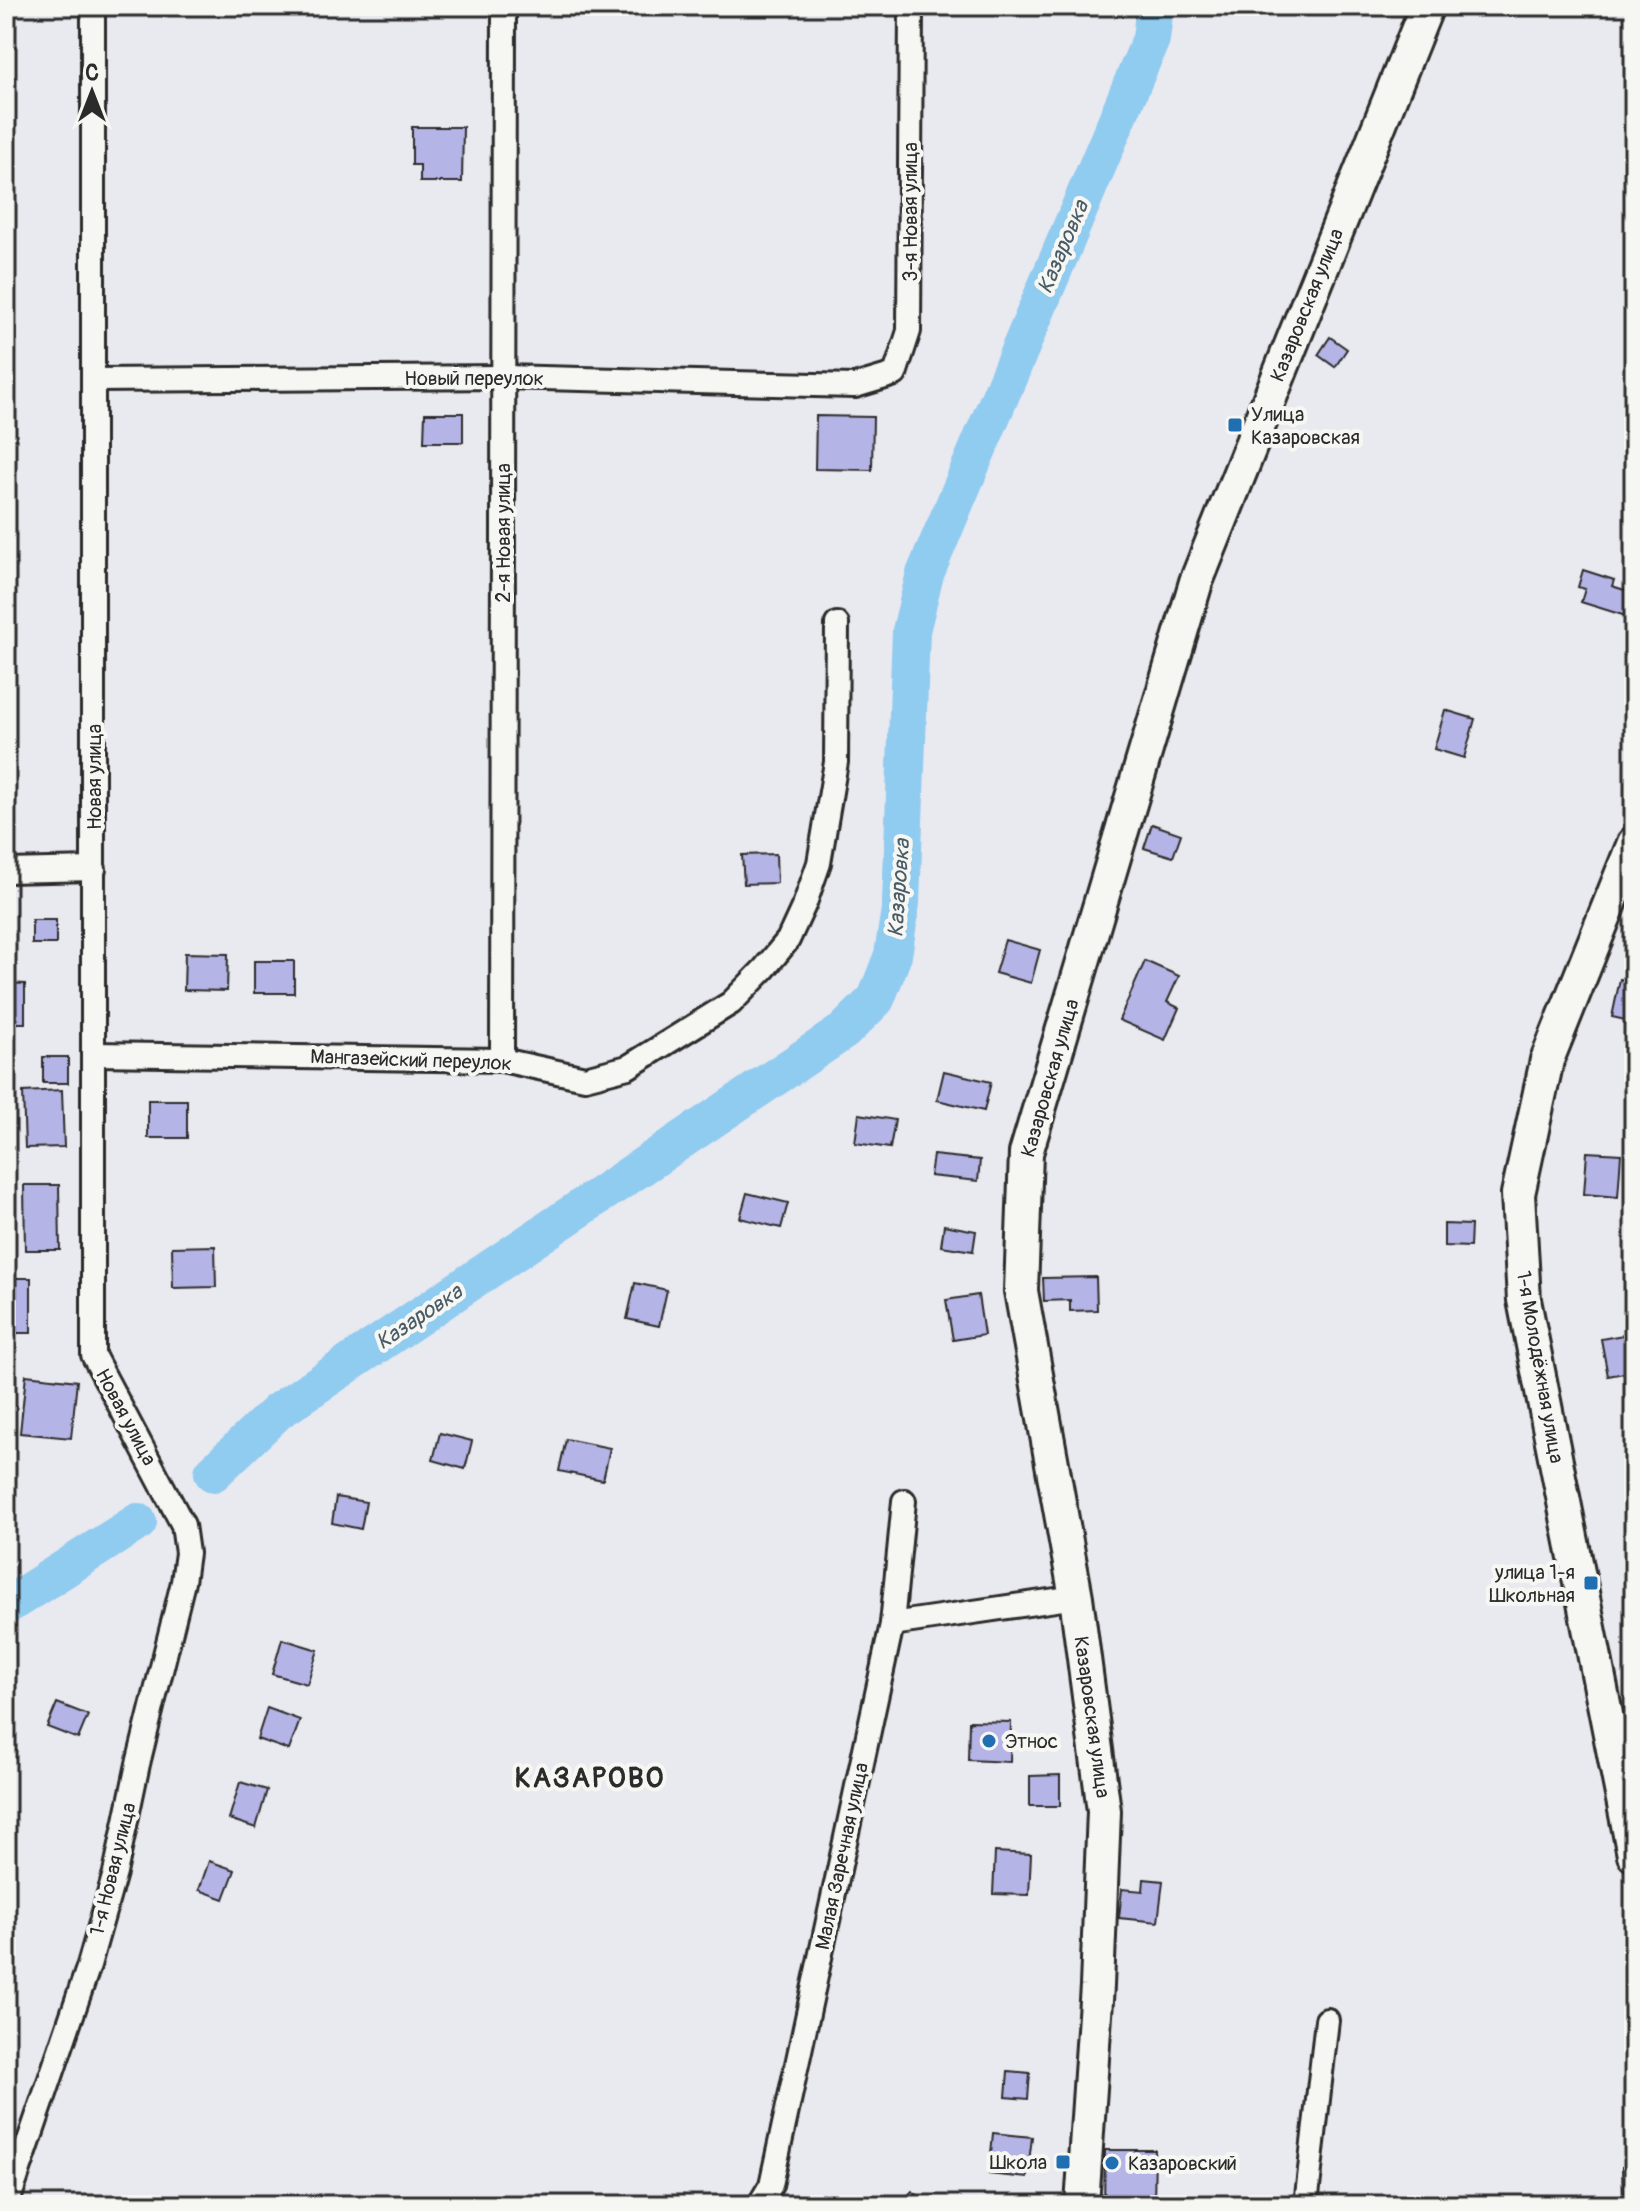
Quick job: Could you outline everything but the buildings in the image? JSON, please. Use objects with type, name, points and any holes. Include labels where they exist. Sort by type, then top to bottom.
[{"type":"street","name":"Новая улица","points":[[93,6],[93,1355],[183,1525]]},
{"type":"street","name":"2-я Новая улица","points":[[502,1060],[504,6]]},
{"type":"street","name":"3-я Новая улица","points":[[855,386],[895,374],[909,331],[911,6]]},
{"type":"street","name":"Казаровская улица","points":[[1082,2205],[1097,1986],[1104,1811],[1076,1597],[1021,1291],[1026,1153],[1196,582],[1427,6]]},
{"type":"street","name":"Новый переулок","points":[[93,380],[504,377],[855,386]]},
{"type":"street","name":"Мангазейский переулок","points":[[94,1054],[502,1060],[585,1078],[628,1067],[731,1003],[788,940],[819,863],[836,762],[837,624]]},
{"type":"street","name":"1-я Молодёжная улица","points":[[1634,843],[1547,1060],[1518,1194],[1524,1300],[1634,1855]]},
{"type":"street","points":[[6,871],[94,869]]},
{"type":"street","name":"Малая Заречная улица","points":[[759,2205],[771,2185],[892,1624],[904,1501]]},
{"type":"street","name":"1-я Новая улица","points":[[7,2205],[89,1965],[115,1873],[138,1764],[183,1582],[187,1553],[183,1525]]},
{"type":"street","points":[[892,1624],[1076,1597]]},
{"type":"street","points":[[1306,2205],[1327,2020]]},
{"type":"waterway","name":"Казаровка","points":[[213,1473],[277,1412],[844,1031],[876,999],[893,955],[901,903],[911,631],[925,574],[1151,39],[1155,6]]},
{"type":"waterway","name":"Казаровка","points":[[6,1606],[138,1522]]},
{"type":"place","name":"Улица Казаровская","points":[[1235,425]]},
{"type":"place","name":"улица 1-я Школьная","points":[[1591,1583]]},
{"type":"place","name":"Этнос","points":[[989,1741]]},
{"type":"place","name":"Школа","points":[[1063,2162]]},
{"type":"place","name":"Казаровский","points":[[1112,2163]]},
{"type":"district","name":"КАЗАРОВО","points":[[590,1778]]}]
